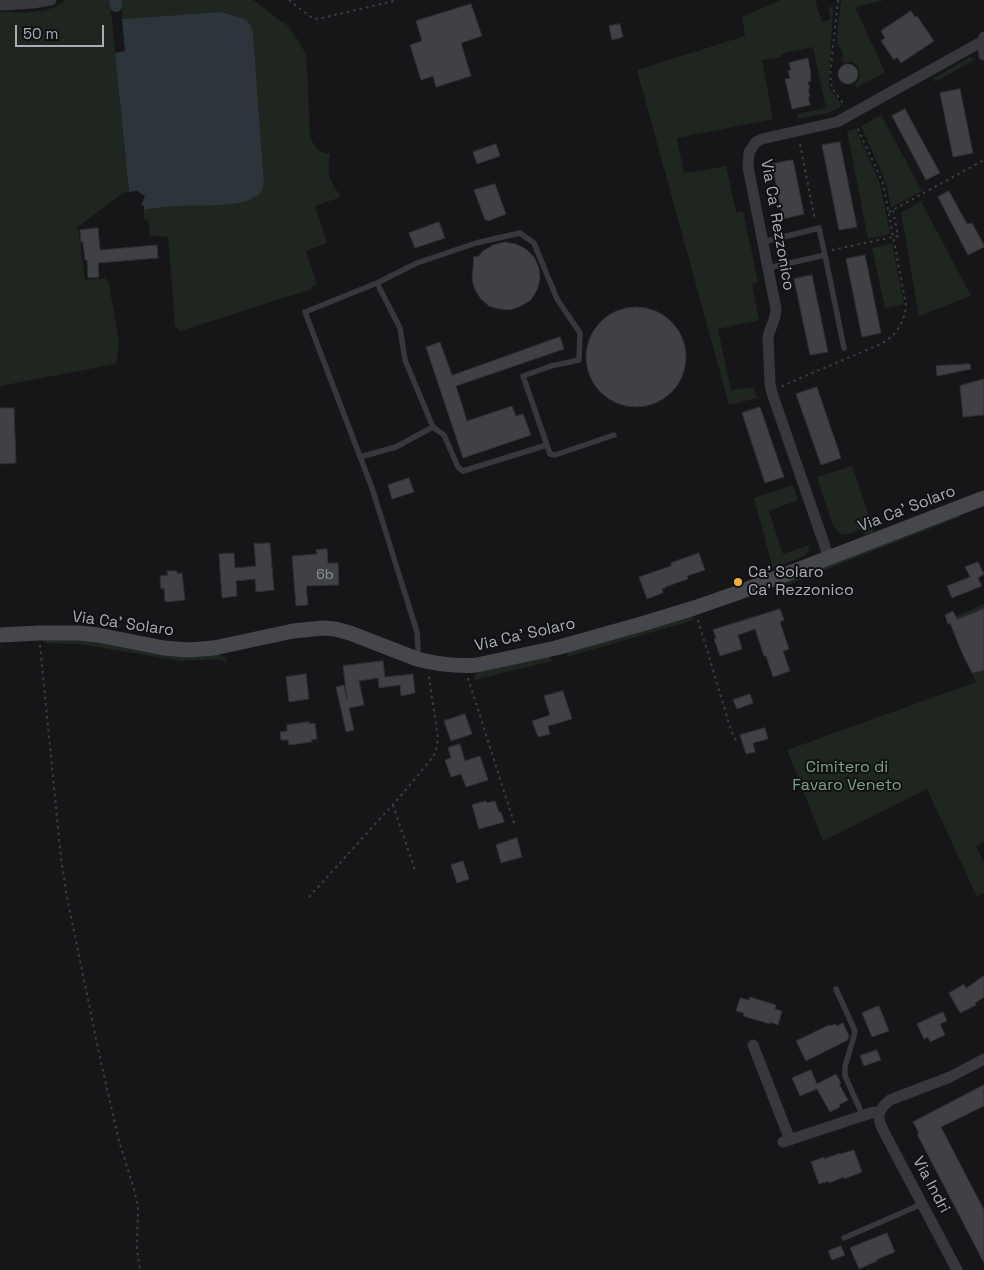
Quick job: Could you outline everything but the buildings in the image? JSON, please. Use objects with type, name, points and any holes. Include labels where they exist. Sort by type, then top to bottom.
[{"type":"street","points":[[0,5],[51,0]]},
{"type":"street","points":[[983,38],[984,55]]},
{"type":"street","name":"Via Ca' Rezzonico","points":[[829,558],[770,384],[768,337],[769,330],[775,320],[776,309],[747,159],[756,142],[769,136],[832,124],[851,115],[983,38]]},
{"type":"street","name":"Via Ca' Solaro","points":[[0,635],[71,633],[98,635],[164,648],[188,650],[214,648],[293,631],[323,628],[350,633],[422,660],[449,666],[489,663],[556,648],[694,608],[984,498]]},
{"type":"street","points":[[752,1045],[787,1141],[874,1112],[879,1114],[882,1106],[890,1100],[950,1077],[984,1059]]},
{"type":"street","name":"Via Indri","points":[[879,1114],[883,1130],[958,1270]]},
{"type":"lane","points":[[763,242],[819,228],[844,348]]},
{"type":"lane","points":[[422,660],[418,649],[417,632],[372,488],[304,312],[377,284],[417,263],[476,243],[520,233],[534,243],[557,299],[580,333],[579,360],[551,366],[523,376],[550,454],[555,455],[614,435]]},
{"type":"lane","points":[[768,268],[825,255]]},
{"type":"lane","points":[[377,284],[400,328],[406,360],[433,427],[444,435],[458,467],[463,471],[547,445]]},
{"type":"lane","points":[[360,457],[396,447],[433,427]]},
{"type":"lane","points":[[836,989],[855,1031],[854,1040],[845,1066],[846,1076],[863,1116]]},
{"type":"lane","points":[[844,1238],[922,1204]]},
{"type":"path","points":[[289,0],[312,18],[318,19],[398,0]]},
{"type":"path","points":[[780,390],[784,385],[883,343],[896,333],[906,312],[883,183],[857,126],[832,88],[830,75],[838,0]]},
{"type":"path","points":[[800,144],[817,229]]},
{"type":"path","points":[[888,212],[984,160]]},
{"type":"path","points":[[832,250],[898,236],[893,210]]},
{"type":"path","points":[[694,608],[730,730],[736,741]]},
{"type":"path","points":[[39,633],[66,897],[119,1141],[138,1207],[137,1249],[140,1270]]},
{"type":"path","points":[[309,897],[393,805],[433,757],[438,745],[438,739],[422,660]]},
{"type":"path","points":[[464,666],[515,826]]},
{"type":"path","points":[[393,805],[415,870]]},
{"type":"green space","points":[[66,0],[110,0],[129,192],[123,193],[78,227],[85,280],[105,278],[109,284],[119,343],[116,364],[0,386],[0,12],[43,10],[59,5]]},
{"type":"green space","points":[[121,0],[253,0],[288,26],[300,43],[305,53],[307,65],[310,136],[317,149],[330,154],[328,168],[330,177],[341,197],[315,206],[327,243],[306,251],[317,285],[312,287],[312,289],[180,331],[175,326],[168,237],[150,236],[148,220],[144,219],[144,210],[170,206],[231,204],[250,200],[263,189],[253,33],[243,18],[222,12],[122,19]]},
{"type":"green space","points":[[781,0],[815,0],[822,22],[831,19],[828,8],[833,6],[829,82],[830,89],[842,106],[828,113],[798,119],[798,114],[826,108],[813,47],[781,54],[781,57],[762,60],[773,119],[677,138],[684,173],[726,166],[736,212],[743,211],[758,282],[752,284],[759,320],[718,329],[731,390],[753,387],[757,398],[729,405],[637,70],[745,36],[742,17]]},
{"type":"green space","points":[[885,0],[855,7],[885,72],[856,88],[855,85],[860,77],[859,67],[852,62],[843,63],[842,51],[838,46],[837,38],[841,1]]},
{"type":"green space","points":[[970,57],[976,59],[935,82],[934,78]]},
{"type":"green space","points":[[881,115],[922,191],[891,208],[886,183],[861,126]]},
{"type":"green space","points":[[856,129],[880,184],[890,234],[868,239],[847,131]]},
{"type":"green space","points":[[921,201],[971,296],[919,316],[901,213]]},
{"type":"green space","points":[[892,243],[904,304],[885,308],[872,248]]},
{"type":"green space","points":[[852,466],[874,532],[864,535],[859,530],[842,534],[836,529],[817,477]]},
{"type":"green space","points":[[793,485],[798,500],[769,511],[783,554],[810,545],[808,552],[804,556],[773,569],[754,498]]},
{"type":"green space","points":[[958,513],[960,517],[777,589],[777,585]]},
{"type":"green space","name":"Cimitero di Favaro Veneto","points":[[984,604],[984,842],[976,846],[984,862],[984,893],[977,897],[927,789],[823,841],[787,750],[976,682],[948,620]]},
{"type":"green space","points":[[690,616],[694,620],[567,657],[568,650]]},
{"type":"green space","points":[[62,638],[219,654],[225,658],[227,666],[223,660],[219,659],[180,661],[80,644],[43,643],[45,639]]},
{"type":"green space","points":[[547,656],[553,661],[474,680],[475,675],[480,672]]},
{"type":"shaded area","points":[[221,12],[243,18],[250,24],[253,33],[264,183],[262,190],[250,200],[231,204],[170,206],[144,210],[144,206],[141,205],[145,196],[137,191],[129,192],[115,53],[125,51],[122,19]]},
{"type":"waterway","points":[[115,0],[116,6]]},
{"type":"place","name":"Ca' Solaro Ca' Rezzonico","points":[[738,582]]}]
